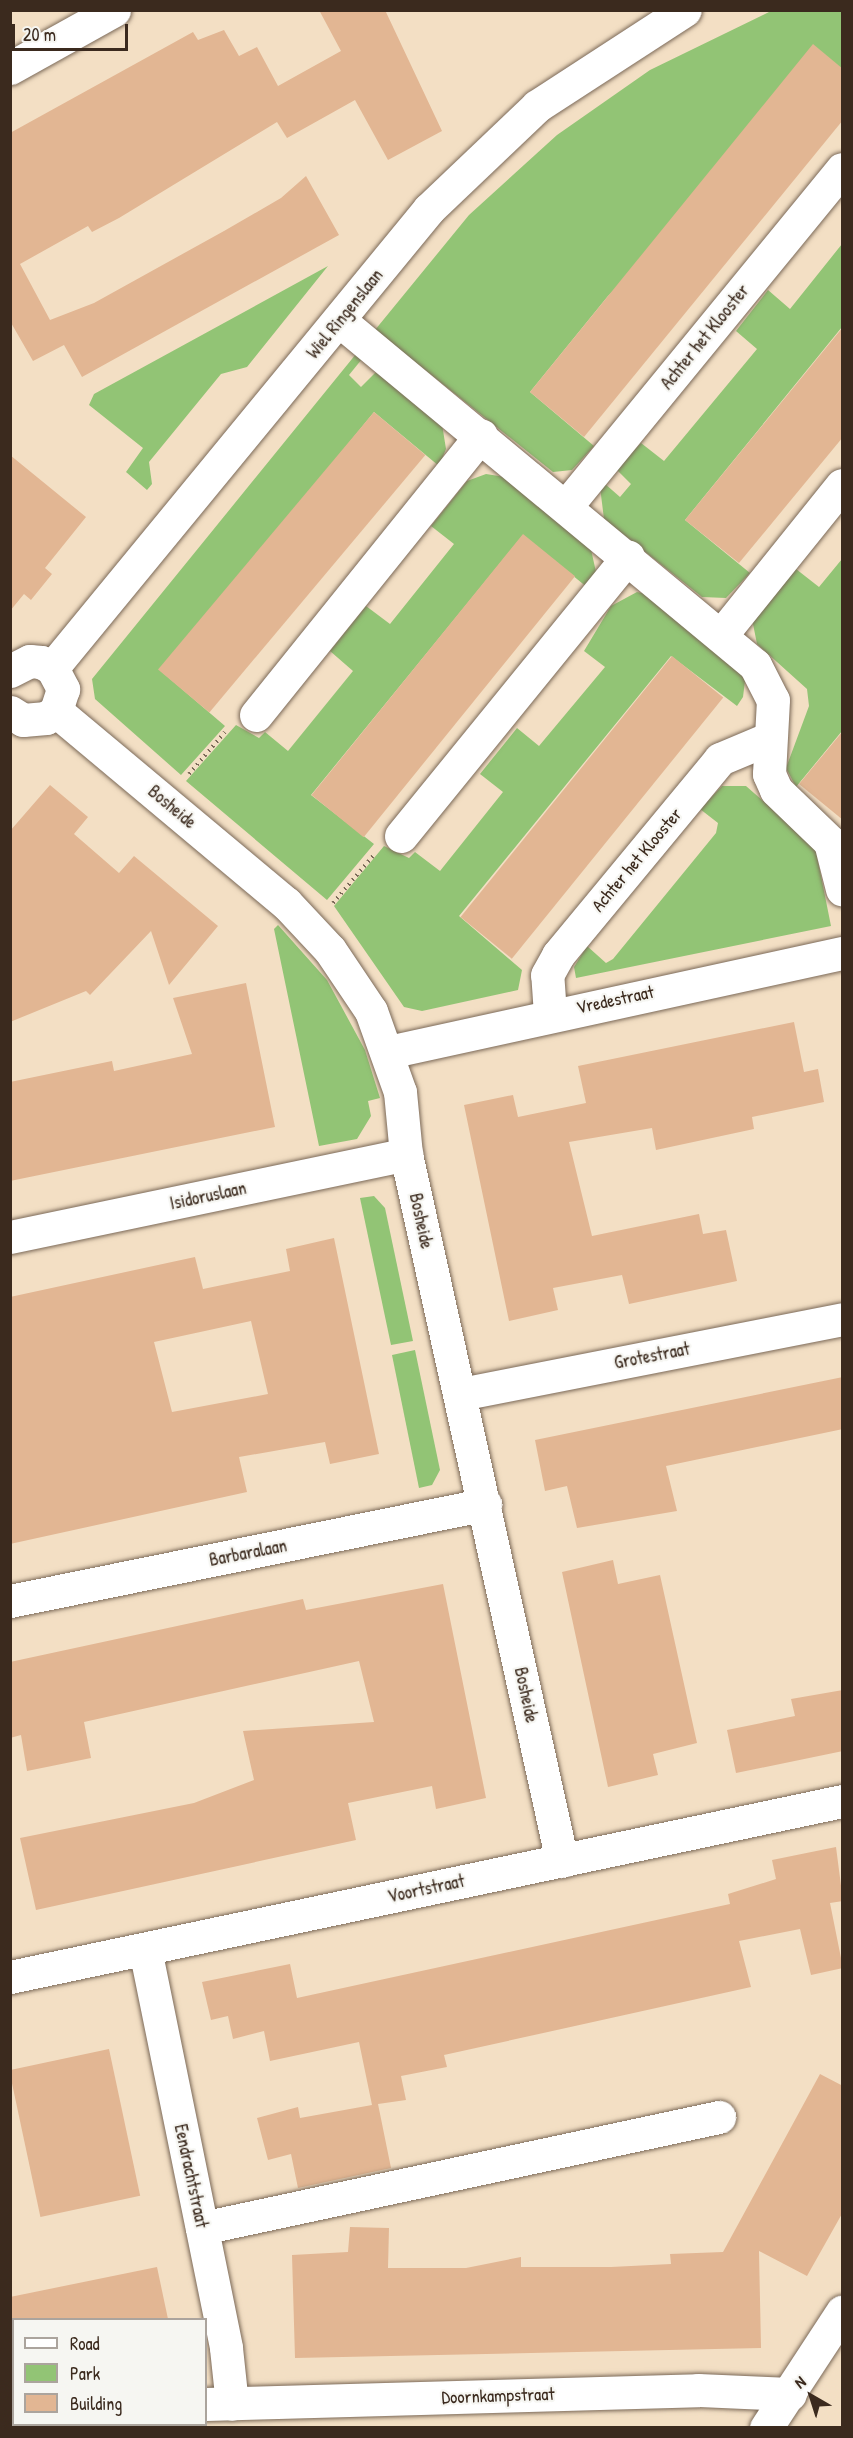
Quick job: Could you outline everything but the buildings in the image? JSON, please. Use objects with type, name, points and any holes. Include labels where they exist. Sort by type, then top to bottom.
[{"type":"street","points":[[10,68],[114,10]]},
{"type":"street","name":"Wiel Ringenslaan","points":[[52,668],[340,321],[429,209],[495,142],[537,106],[686,10]]},
{"type":"street","name":"Achter het Klooster","points":[[567,505],[843,169]]},
{"type":"street","points":[[340,321],[722,634],[767,681],[774,714],[766,759],[776,790],[816,825],[841,871]]},
{"type":"street","points":[[256,715],[481,435]]},
{"type":"street","points":[[722,634],[843,485]]},
{"type":"street","points":[[400,836],[628,557]]},
{"type":"street","points":[[10,671],[30,661],[52,668],[63,688],[56,711],[35,722],[11,714]]},
{"type":"street","name":"Bosheide","points":[[56,711],[165,801],[312,929],[347,972],[388,1052],[400,1092],[406,1154],[461,1394],[562,1861]]},
{"type":"street","name":"Achter het Klooster","points":[[550,1014],[547,975],[558,956],[720,759],[770,738]]},
{"type":"street","name":"Vredestraat","points":[[388,1052],[550,1014],[843,953]]},
{"type":"street","name":"Isidoruslaan","points":[[10,1237],[406,1154]]},
{"type":"street","name":"Grotestraat","points":[[461,1394],[843,1318]]},
{"type":"street","name":"Barbaralaan","points":[[10,1601],[485,1504]]},
{"type":"street","name":"Voortstraat","points":[[10,1977],[843,1801]]},
{"type":"street","name":"Eendrachtstraat","points":[[145,1949],[202,2228],[219,2404]]},
{"type":"street","points":[[202,2228],[718,2117]]},
{"type":"street","points":[[766,2427],[790,2394],[833,2353],[843,2312]]},
{"type":"street","name":"Doornkampstraat","points":[[219,2404],[698,2390],[790,2394]]},
{"type":"path","points":[[165,801],[234,720],[256,715]]},
{"type":"path","points":[[312,929],[384,842],[400,836]]},
{"type":"green space","points":[[771,11],[842,11],[842,69],[608,296],[530,392],[594,446],[572,470],[553,472],[375,330],[469,215],[557,135],[650,70]]},
{"type":"green space","points":[[842,244],[842,327],[685,520],[750,573],[726,598],[702,597],[604,519],[600,487],[604,483],[620,497],[631,484],[616,469],[641,443],[664,461],[757,349],[736,331],[768,290],[790,309]]},
{"type":"green space","points":[[328,266],[247,367],[221,374],[149,462],[152,484],[147,490],[126,472],[143,448],[89,405],[94,394]]},
{"type":"green space","points":[[356,354],[362,359],[349,375],[361,387],[377,371],[442,424],[446,449],[439,466],[374,412],[162,672],[225,726],[181,775],[95,699],[92,679]]},
{"type":"green space","points":[[486,474],[505,477],[590,545],[596,572],[588,588],[523,535],[311,795],[374,844],[327,900],[186,781],[236,725],[259,738],[265,732],[288,751],[353,671],[330,651],[366,606],[390,624],[454,544],[431,526],[467,481]]},
{"type":"green space","points":[[842,559],[842,731],[796,787],[786,768],[809,706],[807,689],[757,644],[752,619],[796,569],[819,587]]},
{"type":"green space","points":[[637,592],[646,594],[738,669],[745,681],[743,697],[737,706],[671,656],[459,916],[522,970],[518,990],[422,1011],[404,1007],[334,906],[384,846],[409,858],[415,852],[440,871],[503,792],[480,774],[517,728],[539,746],[605,667],[584,651],[611,606]]},
{"type":"green space","points":[[722,786],[746,786],[815,846],[831,926],[576,978],[574,967],[587,946],[606,963],[613,959],[716,833],[718,823],[700,809]]},
{"type":"green space","points":[[278,925],[327,980],[365,1050],[380,1098],[368,1101],[371,1116],[357,1139],[319,1146],[274,929]]},
{"type":"green space","points":[[374,1196],[385,1208],[413,1341],[391,1345],[360,1198]]},
{"type":"green space","points":[[415,1350],[440,1470],[432,1485],[419,1488],[392,1355]]}]
